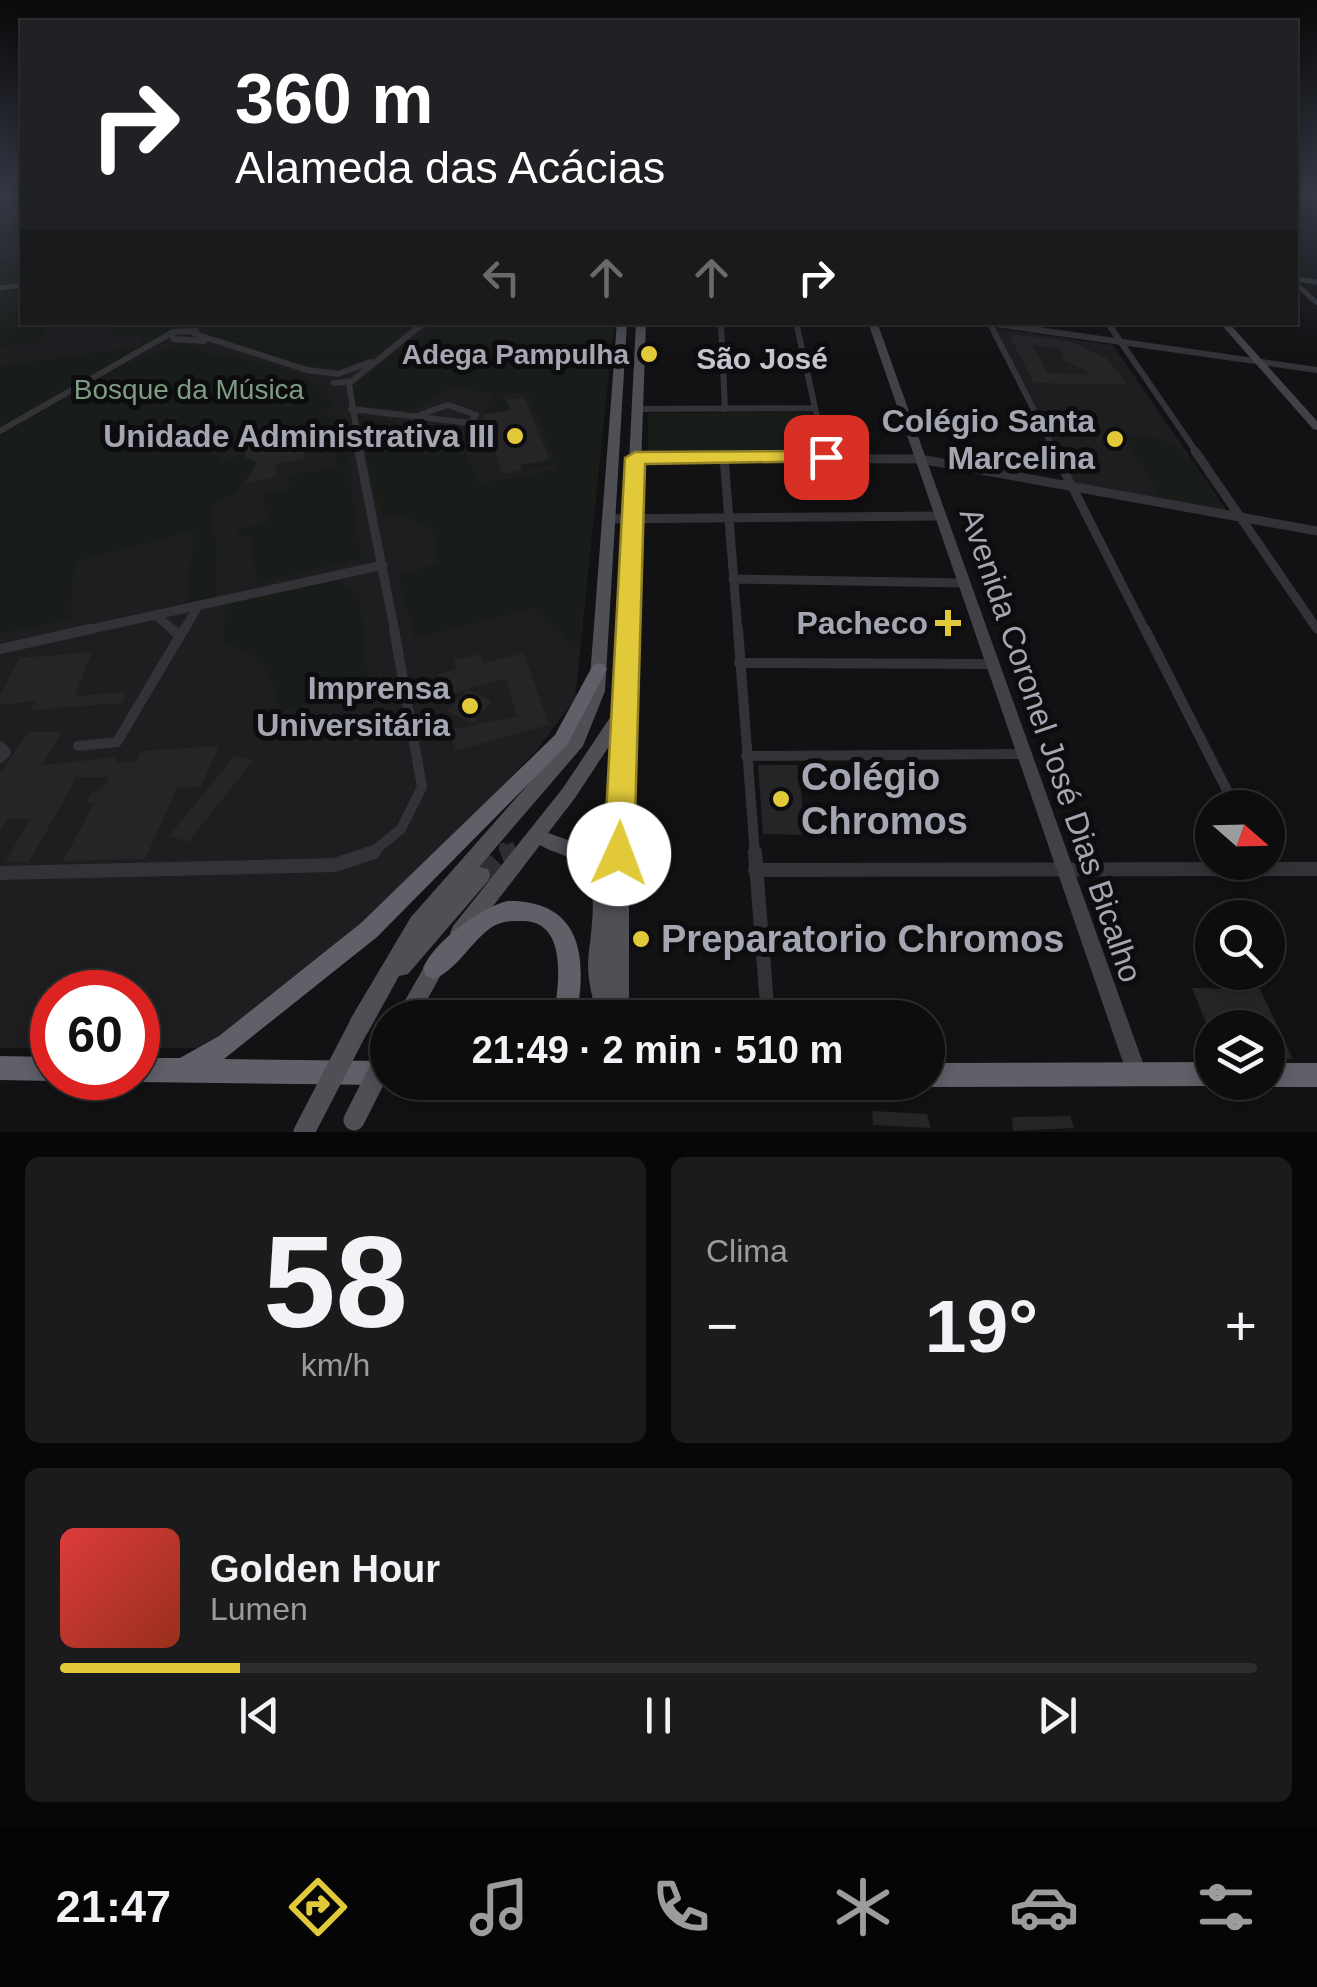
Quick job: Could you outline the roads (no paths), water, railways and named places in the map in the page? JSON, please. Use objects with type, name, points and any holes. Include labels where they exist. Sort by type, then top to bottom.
[{"type":"highway","points":[[182,1071],[227,1044],[369,930],[561,740],[598,670]]},
{"type":"highway","points":[[434,968],[479,924],[506,911],[531,912],[554,923],[570,946],[572,970],[567,1000]]},
{"type":"highway","points":[[0,1068],[30,1069]]},
{"type":"highway","points":[[160,1070],[370,1073]]},
{"type":"highway","points":[[945,1075],[1195,1074]]},
{"type":"highway","points":[[1285,1075],[1317,1075]]},
{"type":"main road","points":[[304,1132],[418,924],[577,741],[594,703],[622,325]]},
{"type":"main road","points":[[618,1000],[617,931],[641,325]]},
{"type":"main road","points":[[621,352],[640,352]]},
{"type":"main road","points":[[416,1000],[434,968],[569,793],[619,718],[626,693]]},
{"type":"main road","points":[[547,841],[563,844],[591,860],[602,881],[597,990],[601,1000]]},
{"type":"main road","points":[[377,994],[481,875]]},
{"type":"main road","points":[[352,1128],[370,1090]]},
{"type":"street","points":[[1298,284],[1317,303]]},
{"type":"street","points":[[175,336],[183,325]]},
{"type":"street","points":[[333,383],[352,380],[422,325]]},
{"type":"street","points":[[721,325],[725,409]]},
{"type":"street","points":[[797,325],[826,457]]},
{"type":"street","name":"Avenida Coronel José Dias Bicalho","points":[[873,325],[1137,1074]]},
{"type":"street","points":[[988,325],[1227,790]]},
{"type":"street","points":[[1001,325],[1317,370]]},
{"type":"street","points":[[1109,325],[1317,629]]},
{"type":"street","points":[[1225,325],[1317,426]]},
{"type":"street","points":[[1,430],[138,352],[175,336],[195,329],[217,343]]},
{"type":"street","points":[[175,336],[217,343],[307,370],[333,383],[350,404],[459,424],[470,422],[476,415],[445,404],[430,407],[420,415]]},
{"type":"street","points":[[307,370],[340,373],[371,362]]},
{"type":"street","points":[[340,373],[352,380]]},
{"type":"street","points":[[333,383],[340,373]]},
{"type":"street","points":[[0,873],[336,866],[359,862],[390,843],[416,811],[422,788],[350,404],[352,380]]},
{"type":"street","points":[[637,409],[815,408]]},
{"type":"street","points":[[635,458],[920,458],[1317,531]]},
{"type":"street","points":[[724,458],[766,1000]]},
{"type":"street","points":[[610,519],[941,516]]},
{"type":"street","points":[[0,649],[383,566]]},
{"type":"street","points":[[733,579],[964,583]]},
{"type":"street","points":[[78,746],[116,742],[197,608]]},
{"type":"street","points":[[157,616],[180,636]]},
{"type":"street","points":[[739,663],[993,664]]},
{"type":"street","points":[[0,746],[6,752],[0,758]]},
{"type":"street","points":[[746,756],[1025,754]]},
{"type":"street","points":[[1285,867],[1317,869]]},
{"type":"street","points":[[755,870],[1195,868]]},
{"type":"tunnel","points":[[501,855],[527,845]]},
{"type":"tunnel","points":[[481,875],[498,856],[508,852]]},
{"type":"place","name":"Adega Pampulha","points":[[649,354]]},
{"type":"place","name":"Unidade Administrativa III","points":[[515,436]]},
{"type":"place","name":"Colégio Santa Marcelina","points":[[1115,439]]},
{"type":"place","name":"Pacheco","points":[[948,623]]},
{"type":"place","name":"Imprensa Universitária","points":[[470,706]]},
{"type":"place","name":"Colégio Chromos","points":[[781,799]]},
{"type":"place","name":"Preparatorio Chromos","points":[[641,939]]},
{"type":"district","name":"São José","points":[[762,358]]},
{"type":"park label","name":"Bosque da Música","points":[[189,389]]}]
